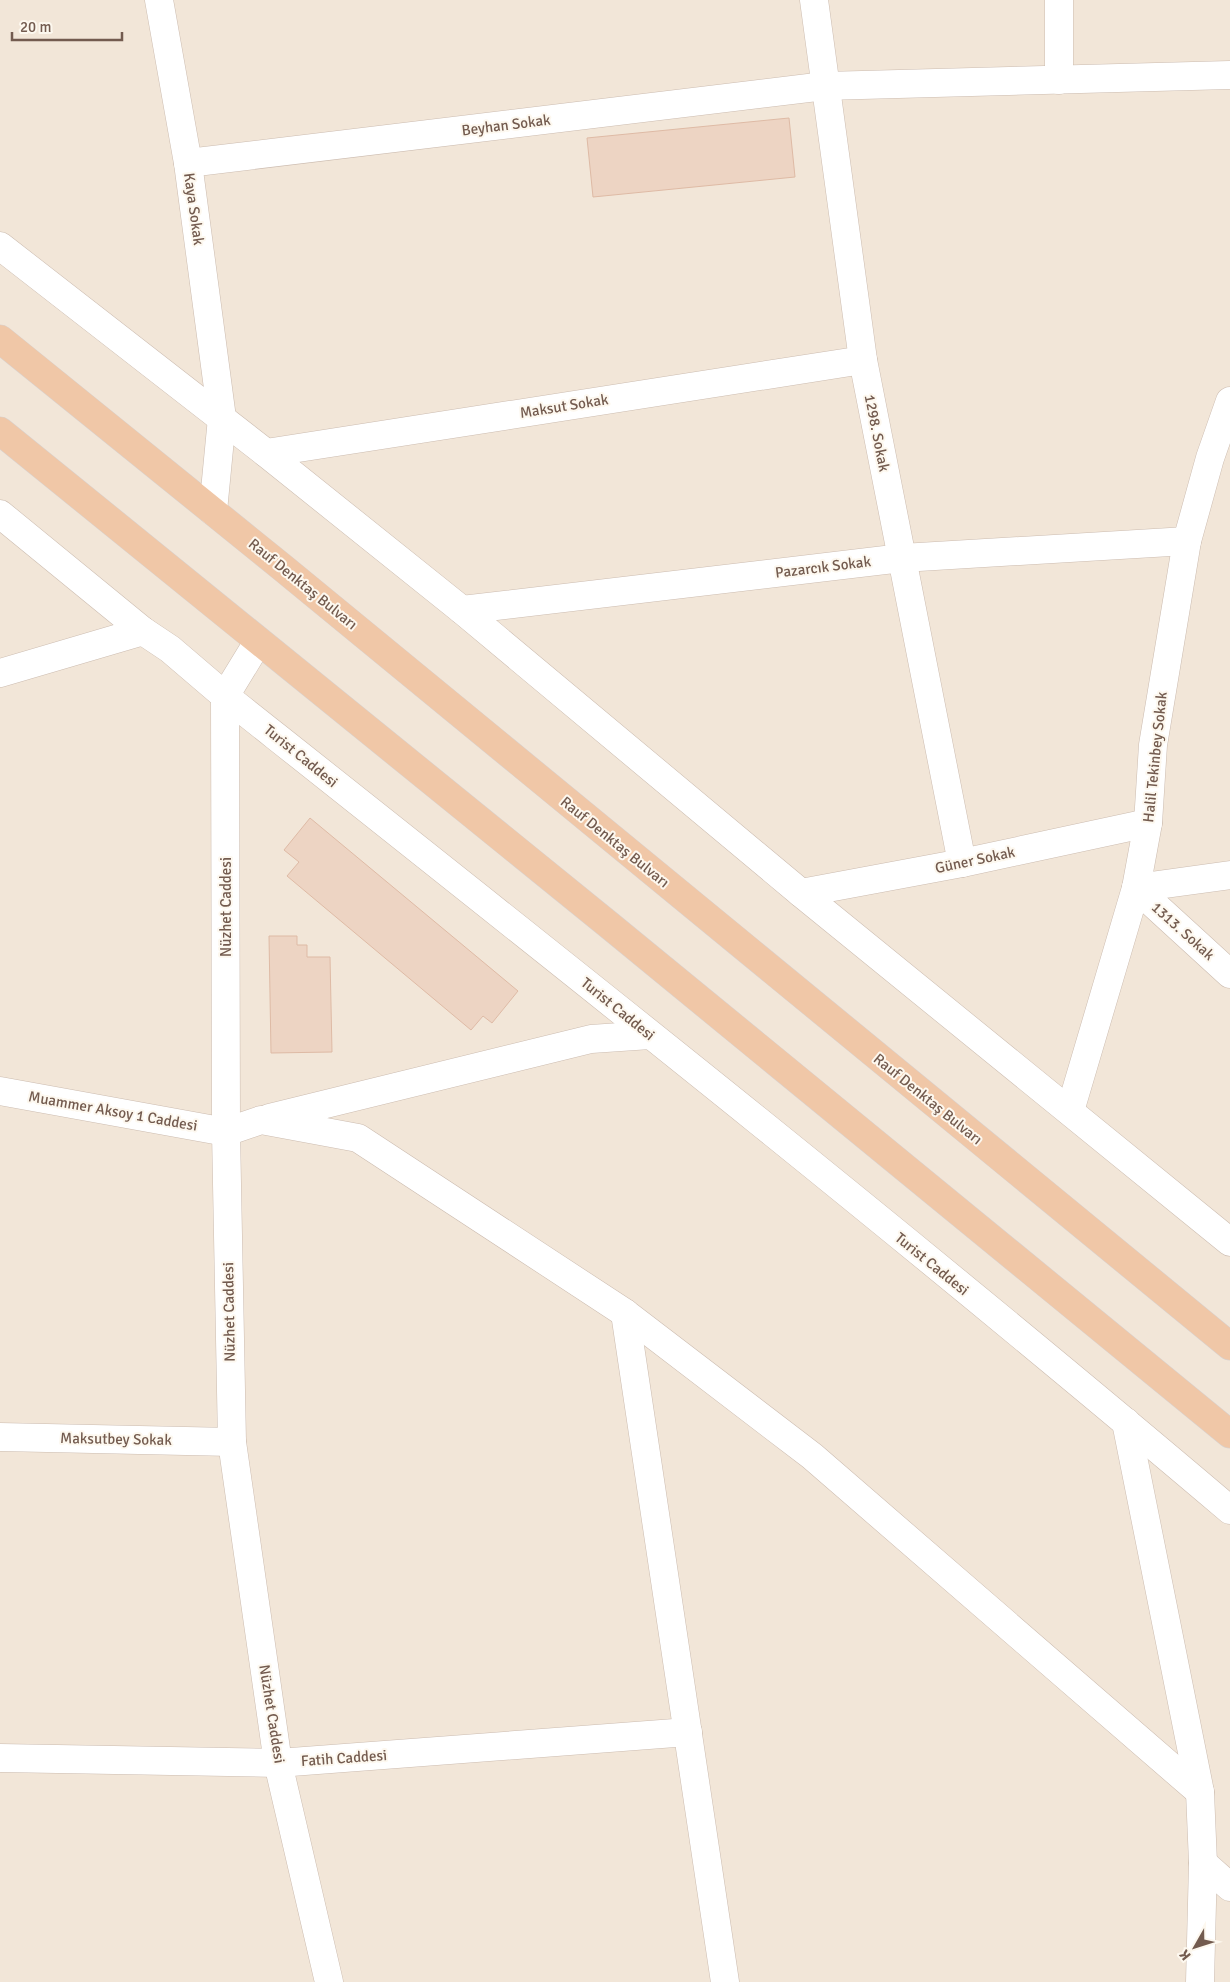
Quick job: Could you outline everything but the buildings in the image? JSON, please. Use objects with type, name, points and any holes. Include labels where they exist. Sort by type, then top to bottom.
[{"type":"highway","name":"Rauf Denktaş Bulvarı","points":[[0,339],[213,511],[1230,1346]]},
{"type":"highway","points":[[0,431],[609,925],[1230,1434]]},
{"type":"street","name":"Kaya Sokak","points":[[159,0],[188,163],[222,418],[213,511]]},
{"type":"street","name":"1298. Sokak","points":[[814,0],[863,360],[962,863]]},
{"type":"street","points":[[1059,0],[1059,80]]},
{"type":"street","name":"Beyhan Sokak","points":[[188,163],[825,86],[1230,75]]},
{"type":"street","points":[[0,246],[222,418],[462,610],[801,893],[1230,1242]]},
{"type":"street","name":"Maksut Sokak","points":[[266,453],[863,360]]},
{"type":"street","name":"Halil Tekinbey Sokak","points":[[1070,1111],[1136,888],[1148,823],[1153,746],[1187,541],[1220,458],[1230,400]]},
{"type":"street","name":"Turist Caddesi","points":[[0,514],[143,631],[170,649],[226,696],[650,1034],[1126,1422],[1230,1510]]},
{"type":"street","name":"Pazarcık Sokak","points":[[462,610],[902,558],[1187,541]]},
{"type":"street","points":[[0,673],[143,631]]},
{"type":"street","points":[[226,696],[258,642]]},
{"type":"street","name":"Nüzhet Caddesi","points":[[226,696],[226,1132],[232,1442],[278,1763],[330,1982]]},
{"type":"street","name":"Güner Sokak","points":[[801,893],[962,863],[1148,823]]},
{"type":"street","points":[[1136,888],[1230,875]]},
{"type":"street","name":"1313. Sokak","points":[[1136,888],[1230,974]]},
{"type":"street","points":[[226,1132],[261,1120],[591,1039],[650,1034]]},
{"type":"street","name":"Muammer Aksoy 1 Caddesi","points":[[0,1091],[226,1132]]},
{"type":"street","points":[[261,1120],[358,1138],[625,1313],[812,1456],[1200,1792]]},
{"type":"street","points":[[625,1313],[725,1982]]},
{"type":"street","points":[[1126,1422],[1200,1792],[1203,1862],[1200,1982]]},
{"type":"street","name":"Maksutbey Sokak","points":[[0,1437],[232,1442]]},
{"type":"street","name":"Fatih Caddesi","points":[[0,1758],[278,1763],[688,1732]]},
{"type":"street","points":[[1203,1862],[1230,1887]]},
{"type":"shaded area","points":[[0,0],[1230,0],[1230,1982],[0,1982]]}]
